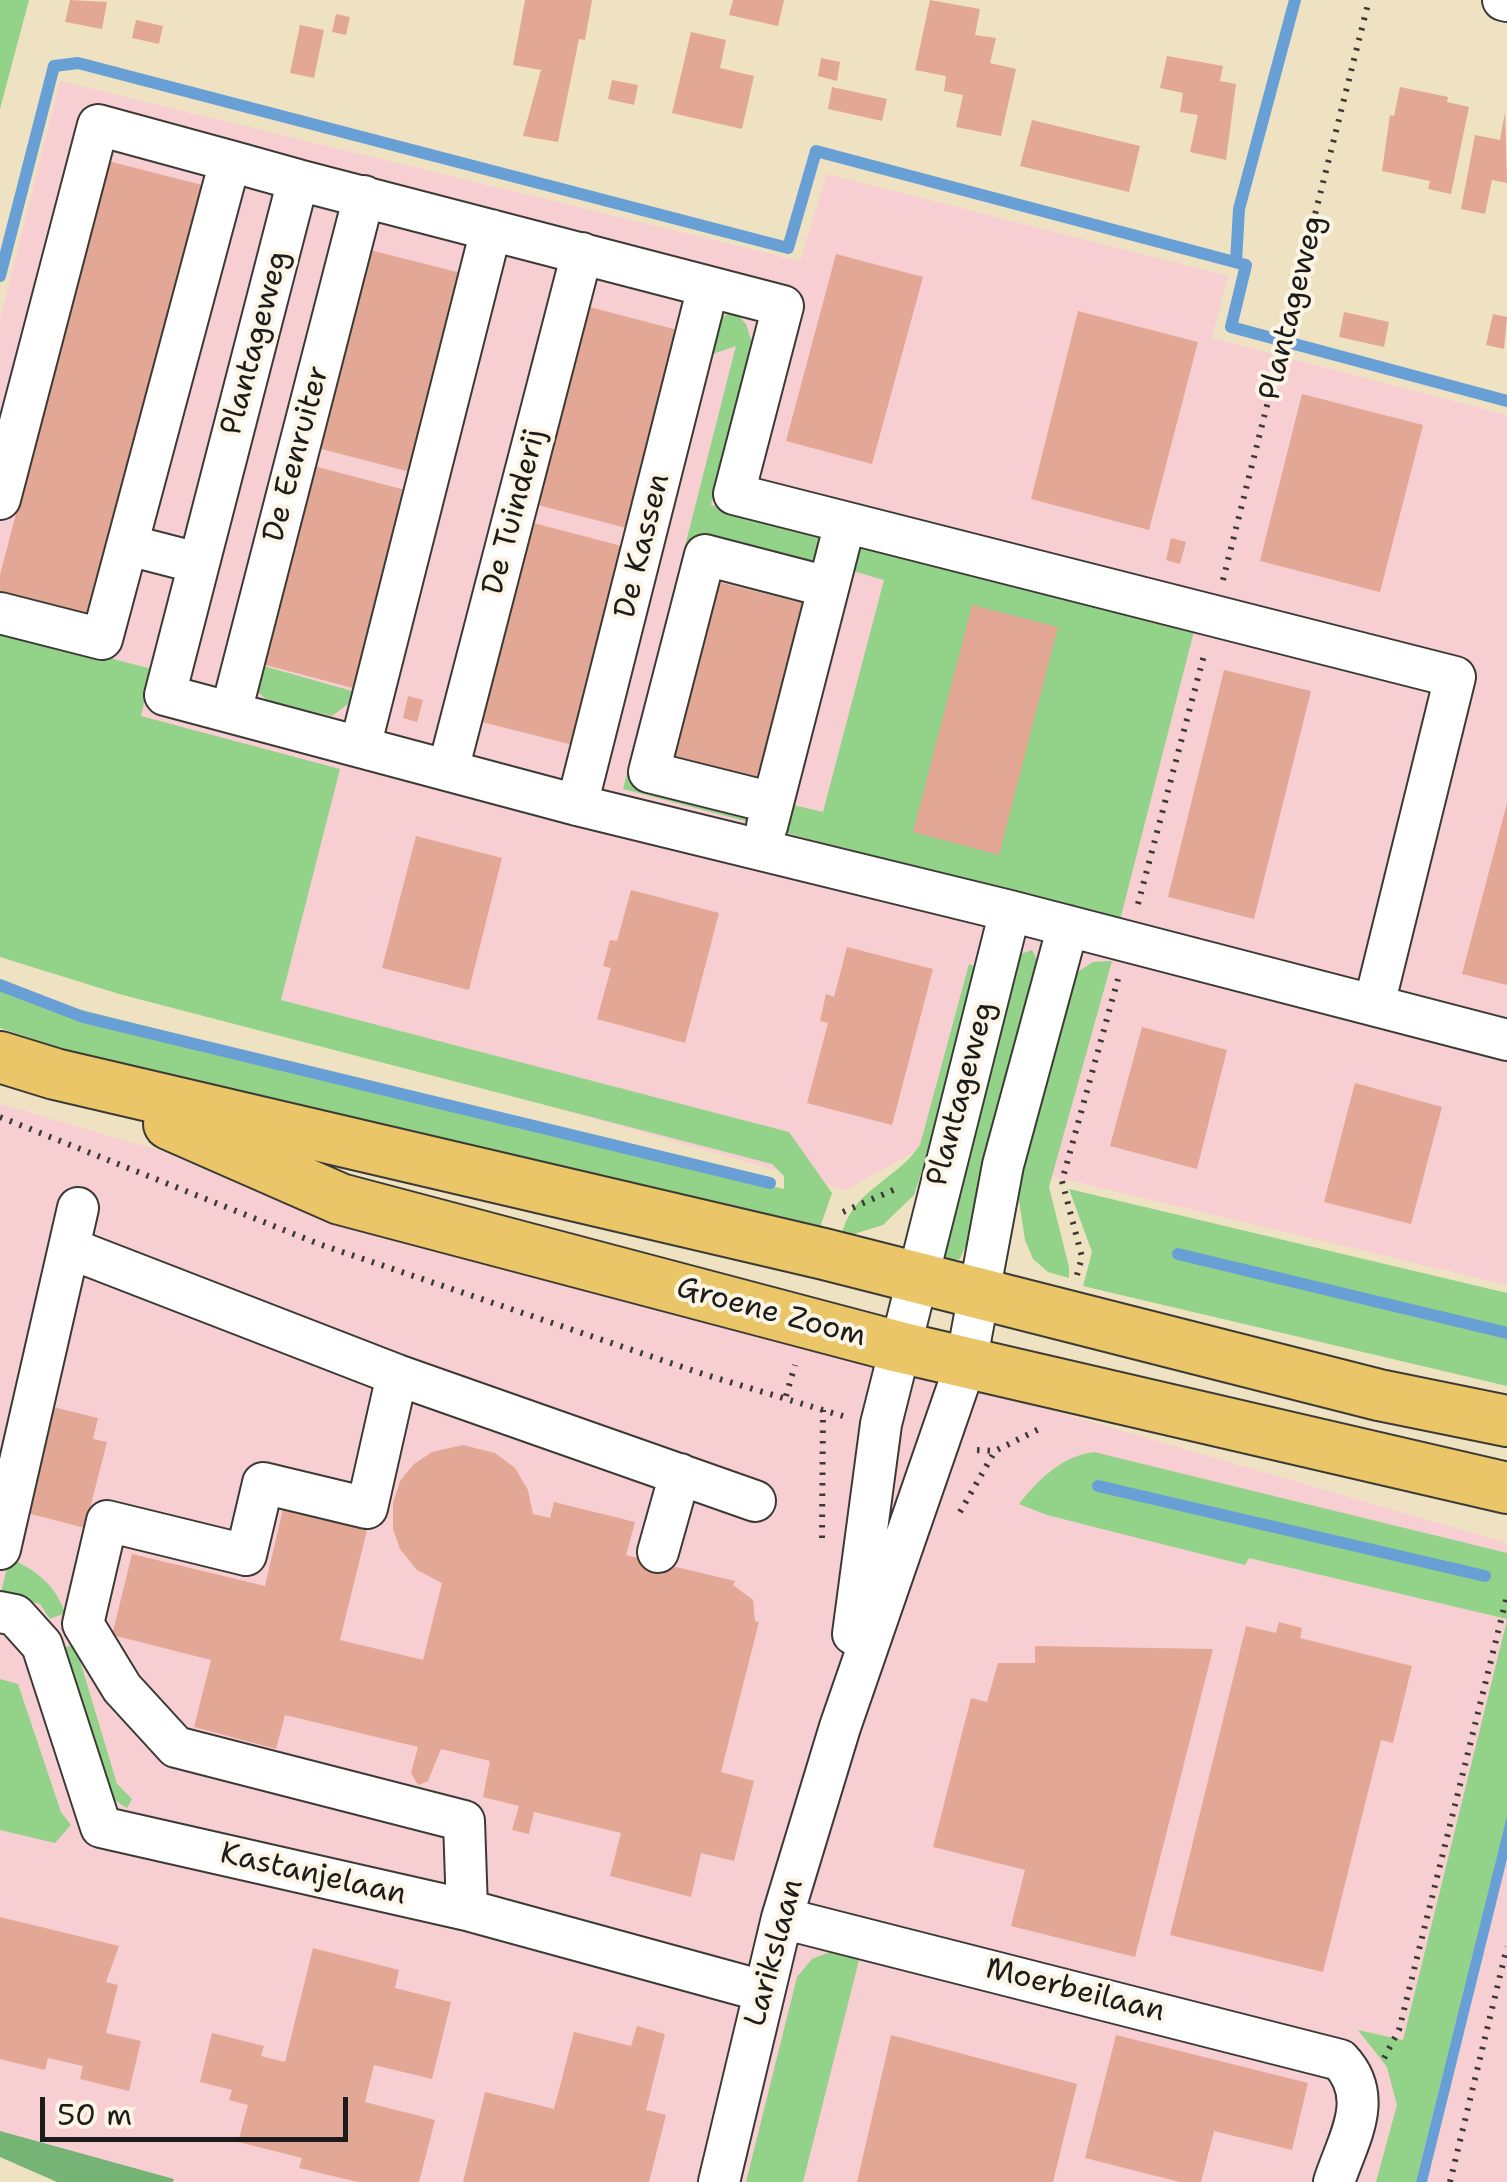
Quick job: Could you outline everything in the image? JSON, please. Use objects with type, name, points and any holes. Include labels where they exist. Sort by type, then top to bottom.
[{"type":"main road","name":"Groene Zoom","points":[[0,1057],[54,1074],[916,1277],[1379,1395],[1507,1421]]},
{"type":"main road","name":"Groene Zoom","points":[[54,1074],[340,1199],[966,1363],[1045,1404],[1507,1488]]},
{"type":"street","points":[[0,498],[98,125],[783,306],[734,494],[1455,677],[1374,1004]]},
{"type":"street","points":[[0,613],[102,639],[230,160]]},
{"type":"street","name":"Plantageweg","points":[[298,180],[165,695],[576,806],[1010,910],[1507,1040]]},
{"type":"street","name":"De Eenruiter","points":[[230,712],[364,196]]},
{"type":"street","points":[[360,747],[490,230]]},
{"type":"street","name":"De Tuinderij","points":[[448,770],[582,253]]},
{"type":"street","name":"De Kassen","points":[[576,806],[708,287]]},
{"type":"street","points":[[760,850],[845,523]]},
{"type":"street","points":[[128,545],[198,563]]},
{"type":"street","points":[[773,803],[650,772],[705,555],[828,587]]},
{"type":"street","name":"Plantageweg","points":[[900,1346],[1010,910]]},
{"type":"street","name":"Plantageweg","points":[[966,1363],[982,1294],[1003,1165],[1068,926]]},
{"type":"street","points":[[0,1549],[78,1208]]},
{"type":"street","points":[[69,1248],[397,1375],[755,1501]]},
{"type":"street","name":"Larikslaan","points":[[840,1727],[881,1424],[900,1346]]},
{"type":"street","name":"Larikslaan","points":[[719,2182],[782,1918],[840,1727],[966,1363]]},
{"type":"street","points":[[397,1375],[367,1508],[263,1483],[246,1555],[108,1521],[83,1624],[122,1688],[176,1747],[464,1821],[467,1910]]},
{"type":"street","points":[[658,1552],[680,1474]]},
{"type":"street","name":"Kastanjelaan","points":[[0,1612],[15,1615],[42,1645],[101,1827],[467,1910],[764,1991]]},
{"type":"street","name":"Moerbeilaan","points":[[782,1918],[1317,2052],[1340,2060],[1356,2082]]},
{"type":"street","points":[[1334,2182],[1357,2113],[1360,2092],[1356,2082]]},
{"type":"path","name":"Plantageweg","points":[[1128,941],[1281,358],[1369,0]]},
{"type":"path","points":[[1067,1316],[1082,1258],[1062,1181],[1128,941]]},
{"type":"path","points":[[1356,2082],[1378,2068],[1399,2030],[1507,1596]]},
{"type":"path","points":[[1450,2182],[1507,1947]]},
{"type":"shaded area","points":[[60,81],[800,261],[827,174],[1228,276],[1212,338],[1507,415],[1507,1285],[925,1146],[846,1190],[0,951],[0,319]]},
{"type":"shaded area","points":[[0,1104],[1507,1543],[1507,2182],[126,2182],[0,2153]]},
{"type":"green space","points":[[0,0],[29,0],[0,109]]},
{"type":"green space","points":[[733,310],[746,324],[752,343],[711,505],[824,535],[817,564],[702,534],[639,776],[754,805],[749,822],[623,789],[736,346],[707,356],[716,322]]},
{"type":"green space","points":[[861,546],[1194,631],[1120,920],[786,833],[793,805],[823,812],[884,580],[853,571]]},
{"type":"green space","points":[[0,630],[152,669],[141,716],[340,769],[281,1000],[789,1132],[832,1193],[818,1233],[152,1079],[0,1028],[0,989],[784,1189],[784,1176],[772,1164],[119,994],[0,957]]},
{"type":"green space","points":[[260,665],[352,691],[348,704],[332,716],[268,701],[257,691]]},
{"type":"green space","points":[[1032,950],[1040,966],[973,1229],[960,1259],[947,1261],[942,1258],[1018,955]]},
{"type":"green space","points":[[1112,961],[1049,1187],[1069,1278],[1048,1272],[1033,1259],[1025,1240],[1017,1188],[1073,975],[1093,962]]},
{"type":"green space","points":[[969,964],[975,966],[932,1142],[914,1195],[883,1225],[841,1238],[846,1222],[863,1197],[920,1145]]},
{"type":"green space","points":[[1069,1189],[1507,1293],[1507,1386],[1083,1286],[1092,1252]]},
{"type":"green space","points":[[1094,1452],[1507,1553],[1507,1619],[1249,1558],[1245,1565],[1047,1515],[1019,1504],[1052,1470],[1072,1458]]},
{"type":"green space","points":[[9,1558],[43,1579],[65,1613],[50,1619],[40,1604],[1,1593]]},
{"type":"green space","points":[[1507,1620],[1507,1817],[1416,2182],[1376,2182],[1397,2105],[1387,2067],[1358,2030],[1403,2040]]},
{"type":"green space","points":[[75,1644],[117,1784],[132,1799],[127,1808],[110,1797],[60,1649]]},
{"type":"green space","points":[[0,1679],[18,1684],[61,1812],[71,1825],[55,1843],[0,1830]]},
{"type":"green space","points":[[832,1951],[860,1956],[803,2182],[746,2182],[797,1977],[812,1959]]},
{"type":"green space","points":[[0,2131],[174,2179],[57,2182],[0,2157]]},
{"type":"water","points":[[1507,1816],[1507,1859],[1427,2182],[1416,2182]]},
{"type":"building","points":[[70,0],[107,2],[102,29],[65,22]]},
{"type":"building","points":[[525,0],[592,0],[585,40],[579,39],[558,142],[523,136],[541,70],[513,65]]},
{"type":"building","points":[[733,0],[784,0],[778,26],[729,15]]},
{"type":"building","points":[[930,0],[980,9],[975,35],[996,38],[990,63],[1016,69],[1001,136],[956,127],[963,95],[944,91],[946,76],[915,70]]},
{"type":"building","points":[[336,14],[350,17],[346,35],[332,32]]},
{"type":"building","points":[[136,20],[163,26],[159,44],[132,38]]},
{"type":"building","points":[[300,25],[324,30],[314,78],[290,73]]},
{"type":"building","points":[[691,32],[726,40],[720,68],[754,76],[742,129],[672,113]]},
{"type":"building","points":[[1167,56],[1223,66],[1220,81],[1236,84],[1226,160],[1190,152],[1198,115],[1180,112],[1183,93],[1160,88]]},
{"type":"building","points":[[821,58],[840,62],[837,81],[818,76]]},
{"type":"building","points":[[612,80],[638,85],[634,105],[608,99]]},
{"type":"building","points":[[832,87],[887,99],[882,121],[828,109]]},
{"type":"building","points":[[1400,87],[1448,97],[1447,102],[1469,107],[1451,194],[1428,189],[1430,181],[1382,171],[1390,115],[1394,116]]},
{"type":"building","points":[[1505,112],[1507,183],[1492,180],[1485,214],[1461,209],[1475,135],[1500,140]]},
{"type":"building","points":[[1032,120],[1140,146],[1129,192],[1020,166]]},
{"type":"building","points":[[108,161],[206,186],[94,621],[0,597],[0,575]]},
{"type":"building","points":[[366,249],[461,273],[410,472],[314,447]]},
{"type":"building","points":[[836,254],[923,277],[872,464],[786,441]]},
{"type":"building","points":[[586,306],[681,331],[630,529],[534,504]]},
{"type":"building","points":[[1078,311],[1198,342],[1149,530],[1031,499]]},
{"type":"building","points":[[1344,312],[1389,322],[1384,347],[1339,337]]},
{"type":"building","points":[[1493,314],[1507,317],[1504,349],[1486,345]]},
{"type":"building","points":[[1302,394],[1423,425],[1380,592],[1260,561]]},
{"type":"building","points":[[310,465],[405,490],[353,688],[258,663]]},
{"type":"building","points":[[530,522],[625,547],[573,745],[478,721]]},
{"type":"building","points":[[1171,538],[1186,542],[1180,564],[1166,560]]},
{"type":"building","points":[[710,580],[806,604],[757,793],[661,768]]},
{"type":"building","points":[[972,605],[1058,627],[999,855],[913,832]]},
{"type":"building","points":[[1224,670],[1311,691],[1254,919],[1168,897]]},
{"type":"building","points":[[408,696],[423,700],[417,722],[403,718]]},
{"type":"building","points":[[1507,803],[1507,985],[1462,974]]},
{"type":"building","points":[[416,836],[502,858],[469,990],[382,968]]},
{"type":"building","points":[[631,890],[719,913],[685,1043],[597,1019],[611,968],[603,966],[610,940],[617,941]]},
{"type":"building","points":[[847,947],[933,969],[892,1125],[807,1103],[828,1023],[820,1021],[826,994],[834,997]]},
{"type":"building","points":[[1142,1027],[1227,1050],[1197,1169],[1110,1146]]},
{"type":"building","points":[[1355,1083],[1442,1107],[1411,1224],[1324,1202]]},
{"type":"building","points":[[49,1406],[98,1418],[93,1439],[107,1442],[85,1528],[23,1512]]},
{"type":"building","points":[[463,1445],[495,1453],[515,1468],[528,1490],[533,1514],[550,1518],[554,1502],[635,1522],[626,1555],[735,1581],[733,1585],[753,1600],[755,1621],[759,1622],[721,1772],[754,1781],[734,1861],[701,1853],[691,1897],[610,1876],[621,1833],[534,1812],[529,1834],[512,1830],[519,1806],[483,1797],[490,1761],[441,1749],[428,1781],[418,1785],[411,1773],[418,1747],[285,1715],[276,1749],[194,1727],[211,1660],[112,1635],[132,1554],[265,1586],[283,1509],[367,1530],[340,1640],[423,1660],[442,1583],[417,1570],[400,1549],[393,1529],[393,1503],[400,1481],[414,1464],[432,1452]]},
{"type":"building","points":[[1279,1622],[1302,1628],[1300,1638],[1412,1666],[1393,1743],[1381,1740],[1323,1972],[1170,1935],[1246,1626],[1276,1633]]},
{"type":"building","points":[[1035,1646],[1213,1649],[1135,1957],[1011,1926],[1025,1870],[933,1847],[971,1698],[987,1702],[998,1663],[1035,1663]]},
{"type":"building","points":[[0,1917],[119,1946],[106,1982],[118,1985],[106,2033],[141,2041],[129,2091],[80,2079],[83,2066],[48,2058],[45,2070],[0,2059]]},
{"type":"building","points":[[313,1948],[399,1970],[395,1988],[451,2002],[432,2079],[374,2065],[365,2102],[435,2120],[419,2182],[358,2182],[299,2168],[302,2158],[238,2142],[248,2105],[229,2100],[232,2090],[200,2082],[212,2033],[264,2046],[261,2056],[285,2062]]},
{"type":"building","points":[[637,2026],[665,2034],[646,2110],[666,2115],[649,2182],[463,2182],[485,2092],[554,2109],[574,2032],[631,2046]]},
{"type":"building","points":[[891,2035],[1077,2084],[1053,2182],[857,2182]]},
{"type":"building","points":[[1116,2035],[1308,2083],[1292,2150],[1214,2131],[1201,2182],[1180,2182],[1085,2158]]},
{"type":"waterway","points":[[1236,262],[1239,209],[1295,0]]},
{"type":"waterway","points":[[0,276],[54,66],[78,63],[788,248],[816,151],[1246,265],[1231,327],[1507,401]]},
{"type":"waterway","points":[[0,985],[83,1017],[770,1183]]},
{"type":"waterway","points":[[1178,1254],[1507,1333]]},
{"type":"waterway","points":[[1098,1486],[1485,1576]]}]
